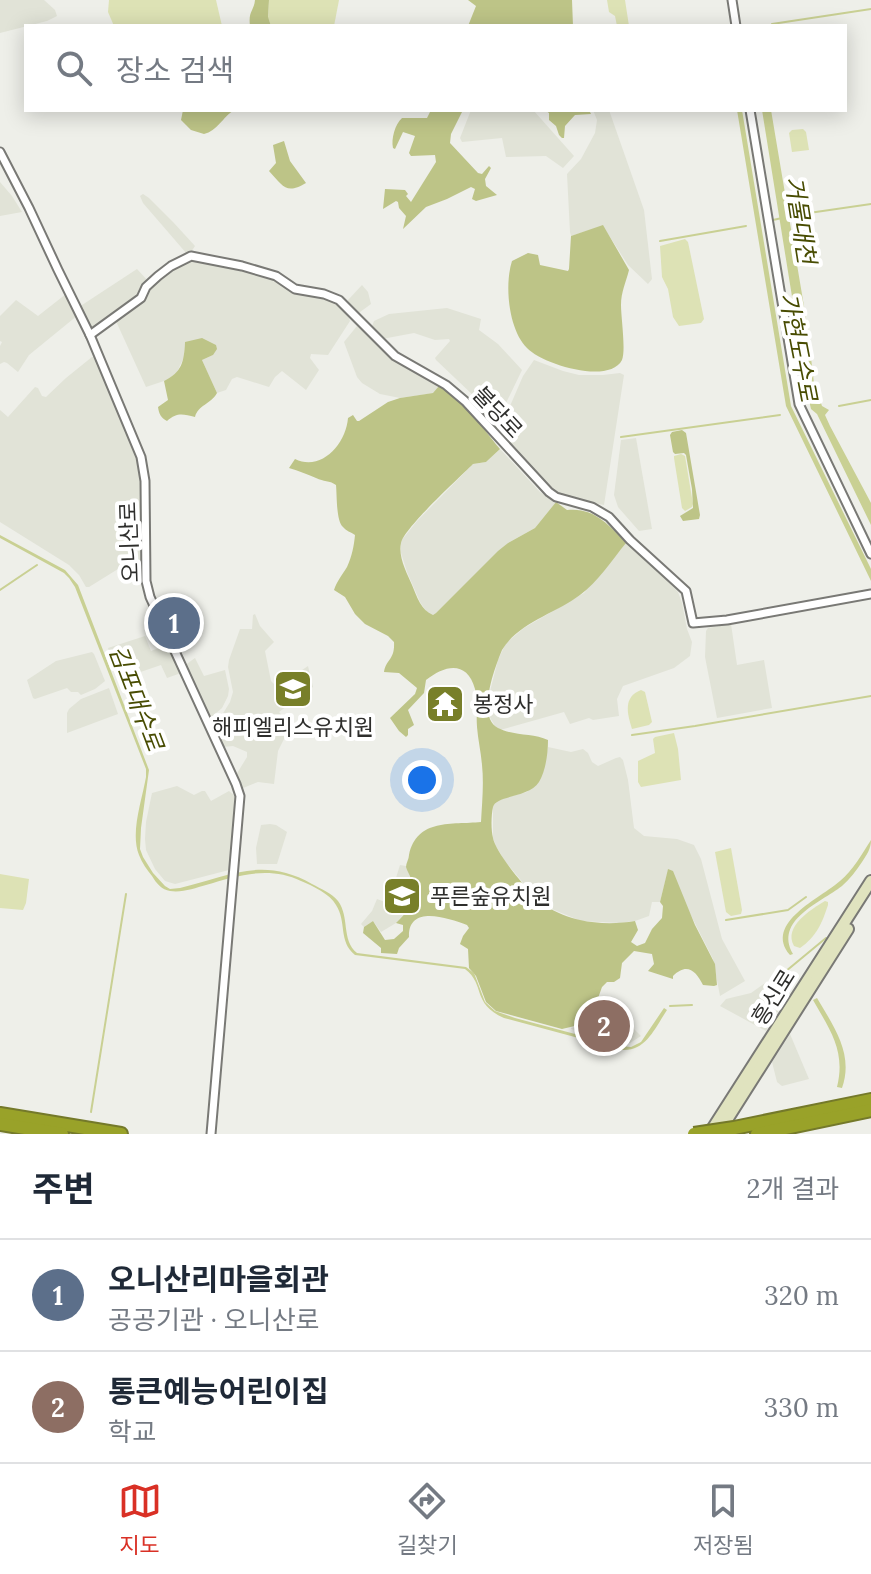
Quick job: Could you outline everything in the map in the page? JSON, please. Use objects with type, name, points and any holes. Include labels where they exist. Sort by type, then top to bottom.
[{"type":"highway","points":[[694,1134],[871,1100]]},
{"type":"highway","points":[[757,1134],[871,1110]]},
{"type":"highway","points":[[0,1114],[121,1134]]},
{"type":"highway","points":[[0,1124],[62,1134]]},
{"type":"main road","name":"흥신로","points":[[765,1054],[871,881]]},
{"type":"main road","name":"흥신로","points":[[709,1134],[871,893]]},
{"type":"main road","name":"흥신로","points":[[718,1134],[753,1072]]},
{"type":"street","points":[[732,0],[736,24]]},
{"type":"street","points":[[750,112],[799,404],[871,554]]},
{"type":"street","name":"오니산로","points":[[0,152],[90,335],[141,457],[146,498],[145,566],[150,597],[240,796],[211,1134]]},
{"type":"street","name":"불당로","points":[[90,335],[141,298],[146,287],[158,276],[191,256],[276,276],[295,289],[339,300],[395,356],[439,381],[465,401],[549,492],[556,497],[592,507],[609,517],[686,591],[693,623],[727,620],[871,594]]},
{"type":"shaded area","points":[[0,0],[44,0],[55,10],[57,16],[47,21],[24,24],[24,27],[0,33]]},
{"type":"shaded area","points":[[109,0],[216,0],[222,24],[113,24],[108,12]]},
{"type":"shaded area","points":[[255,0],[269,0],[270,24],[250,24]]},
{"type":"shaded area","points":[[269,0],[339,0],[334,24],[270,24]]},
{"type":"shaded area","points":[[468,0],[572,0],[573,24],[469,24],[476,6]]},
{"type":"shaded area","points":[[607,0],[625,0],[629,24],[617,24],[615,16],[609,12]]},
{"type":"shaded area","points":[[183,112],[232,112],[213,130],[204,134],[191,130],[181,120]]},
{"type":"shaded area","points":[[430,112],[462,112],[450,143],[478,173],[482,174],[489,166],[491,168],[485,179],[486,186],[497,195],[476,201],[472,199],[475,189],[471,187],[426,207],[403,229],[406,216],[398,202],[383,209],[385,189],[405,190],[411,202],[436,162],[435,155],[411,156],[409,153],[415,136],[403,132],[393,148],[394,132],[402,118],[427,118]]},
{"type":"shaded area","points":[[470,112],[535,112],[574,156],[563,168],[546,156],[506,157],[502,138],[462,142],[460,138]]},
{"type":"shaded area","points":[[594,112],[610,112],[644,210],[652,279],[648,284],[628,265],[603,226],[571,236],[567,174],[581,159],[595,133],[597,120]]},
{"type":"shaded area","points":[[737,112],[742,112],[791,406],[871,569],[871,581],[786,406]]},
{"type":"shaded area","points":[[762,112],[771,112],[814,383],[822,406],[829,410],[825,415],[830,426],[871,503],[871,525],[817,414],[811,409]]},
{"type":"shaded area","points":[[549,113],[591,114],[575,115],[565,126],[562,138],[549,120]]},
{"type":"shaded area","points":[[803,129],[806,132],[809,150],[792,152],[789,133]]},
{"type":"shaded area","points":[[284,141],[290,161],[306,183],[294,188],[285,187],[269,171],[276,163],[273,145]]},
{"type":"shaded area","points":[[0,182],[12,196],[22,212],[0,216]]},
{"type":"shaded area","points":[[143,194],[195,246],[191,252],[187,254],[143,203],[140,196]]},
{"type":"shaded area","points":[[603,225],[629,270],[621,300],[623,355],[615,367],[604,371],[575,369],[546,360],[527,348],[521,340],[512,319],[508,295],[510,271],[512,261],[528,253],[538,255],[540,265],[568,271],[571,236]]},
{"type":"shaded area","points":[[685,239],[704,319],[701,323],[679,326],[673,317],[668,289],[662,277],[660,246]]},
{"type":"shaded area","points":[[191,258],[271,277],[340,306],[350,321],[328,355],[311,354],[310,358],[319,370],[306,390],[282,371],[269,387],[237,377],[232,379],[226,390],[217,393],[202,360],[213,355],[185,342],[184,357],[176,374],[146,387],[115,319],[169,269]]},
{"type":"shaded area","points":[[137,269],[148,281],[137,298],[94,329],[91,328],[79,307]]},
{"type":"shaded area","points":[[362,285],[368,292],[371,304],[356,315],[349,307],[348,300]]},
{"type":"shaded area","points":[[66,294],[78,315],[29,355],[18,372],[7,363],[0,364],[0,316],[16,300],[38,316]]},
{"type":"shaded area","points":[[447,308],[481,319],[479,330],[498,344],[522,370],[501,416],[498,433],[469,402],[475,397],[436,360],[449,339],[435,340],[414,333],[382,339],[371,329],[374,321],[389,314]]},
{"type":"shaded area","points":[[357,326],[397,361],[439,386],[434,393],[400,398],[380,394],[362,383],[344,342]]},
{"type":"shaded area","points":[[202,338],[216,345],[213,355],[202,360],[217,393],[195,417],[180,414],[167,421],[158,407],[168,400],[164,381],[181,366],[185,342]]},
{"type":"shaded area","points":[[95,357],[141,468],[142,565],[118,569],[86,587],[69,565],[0,522],[0,410],[8,417],[35,387],[46,397]]},
{"type":"shaded area","points":[[534,360],[579,375],[624,375],[604,505],[554,492],[510,446],[506,426],[510,406]]},
{"type":"shaded area","points":[[439,386],[465,406],[500,449],[486,462],[473,464],[404,536],[401,554],[404,565],[425,610],[433,615],[436,613],[498,551],[535,528],[556,502],[567,510],[593,514],[626,543],[587,590],[518,632],[502,650],[489,691],[488,714],[498,728],[548,740],[548,745],[539,782],[528,791],[495,803],[492,827],[496,845],[515,875],[546,906],[558,913],[587,921],[635,921],[638,930],[631,942],[637,946],[645,943],[662,918],[663,906],[660,902],[668,869],[673,871],[715,964],[717,985],[703,985],[694,972],[687,969],[678,972],[673,979],[648,971],[654,964],[652,954],[634,951],[622,963],[620,978],[602,987],[597,1001],[603,1011],[600,1020],[562,1029],[496,1011],[486,1002],[476,976],[469,968],[468,949],[460,944],[469,928],[467,925],[440,917],[422,917],[410,927],[409,937],[397,954],[381,953],[381,948],[363,933],[364,927],[373,921],[385,940],[394,939],[403,931],[403,925],[396,923],[413,898],[413,886],[406,866],[413,843],[420,835],[437,826],[481,822],[483,772],[476,694],[467,673],[461,669],[441,671],[426,680],[424,693],[408,710],[414,725],[408,729],[408,735],[406,737],[399,731],[390,718],[415,694],[417,688],[399,673],[384,672],[394,642],[365,624],[345,597],[334,590],[349,563],[355,535],[341,524],[336,485],[289,468],[295,459],[314,462],[323,459],[337,446],[348,418],[353,415],[359,421],[388,402],[433,393]]},
{"type":"shaded area","points":[[682,430],[686,433],[700,515],[699,519],[683,521],[680,516],[693,508],[692,489],[686,455],[673,452],[670,435]]},
{"type":"shaded area","points":[[636,438],[652,529],[639,531],[618,507],[614,495],[621,440]]},
{"type":"shaded area","points":[[500,449],[540,492],[556,502],[535,528],[508,543],[436,613],[428,614],[407,572],[401,541],[473,464],[486,462]]},
{"type":"shaded area","points":[[681,454],[685,456],[693,504],[685,511],[674,458]]},
{"type":"shaded area","points":[[0,535],[65,570],[78,585],[149,770],[140,849],[153,873],[165,886],[180,888],[246,871],[278,871],[326,891],[338,901],[344,914],[349,942],[357,953],[466,967],[474,973],[485,1002],[495,1011],[620,1046],[631,1047],[641,1042],[664,1008],[667,1010],[649,1037],[638,1047],[623,1050],[504,1018],[487,1006],[483,1000],[475,981],[465,969],[355,955],[346,944],[339,911],[333,901],[316,888],[289,876],[254,874],[184,891],[162,888],[143,864],[137,846],[136,827],[146,769],[75,587],[64,573],[0,538]]},
{"type":"shaded area","points":[[626,543],[678,592],[692,642],[690,656],[674,668],[623,686],[617,699],[619,716],[589,718],[570,724],[564,712],[500,730],[488,714],[488,699],[498,660],[506,643],[524,628],[584,593]]},
{"type":"shaded area","points":[[255,614],[260,626],[274,642],[265,651],[271,681],[277,687],[308,666],[313,687],[279,712],[291,725],[278,751],[274,784],[258,782],[243,788],[236,775],[247,752],[233,746],[223,747],[220,741],[230,725],[222,715],[233,692],[229,660],[240,629],[252,629]]},
{"type":"shaded area","points":[[731,624],[737,665],[764,660],[772,708],[717,718],[705,657],[706,631]]},
{"type":"shaded area","points":[[145,636],[151,651],[169,644],[181,673],[167,678],[161,665],[120,679],[108,648]]},
{"type":"shaded area","points":[[92,652],[105,681],[95,689],[81,695],[67,688],[33,698],[27,680],[56,661]]},
{"type":"shaded area","points":[[195,658],[204,676],[225,670],[228,696],[222,708],[209,719],[184,666]]},
{"type":"shaded area","points":[[109,688],[118,714],[67,733],[69,709],[81,699]]},
{"type":"shaded area","points":[[641,690],[645,692],[652,722],[632,729],[629,701]]},
{"type":"shaded area","points":[[674,733],[681,780],[641,787],[638,782],[638,761],[655,753],[655,737]]},
{"type":"shaded area","points":[[548,747],[571,752],[583,749],[598,766],[620,757],[623,760],[634,828],[644,836],[677,839],[694,845],[701,859],[722,939],[745,981],[720,996],[713,959],[668,870],[660,902],[652,902],[649,916],[635,921],[581,921],[547,907],[529,890],[496,846],[493,838],[493,805],[497,800],[527,792],[545,765]]},
{"type":"shaded area","points":[[177,786],[194,795],[205,791],[211,801],[229,791],[236,797],[229,870],[175,884],[165,881],[155,869],[146,850],[145,839],[152,793]]},
{"type":"shaded area","points":[[270,824],[287,832],[277,864],[257,864],[256,848],[261,825]]},
{"type":"shaded area","points":[[871,840],[867,854],[848,881],[794,922],[790,931],[789,942],[793,954],[790,955],[784,943],[784,932],[789,922],[845,877]]},
{"type":"shaded area","points":[[731,848],[742,910],[741,914],[731,916],[726,912],[715,852]]},
{"type":"shaded area","name":"푸른숲유치원","points":[[400,865],[406,866],[414,887],[411,906],[396,923],[381,932],[373,921],[364,927],[361,924],[377,899],[389,900]]},
{"type":"shaded area","points":[[0,874],[29,879],[23,910],[0,908]]},
{"type":"shaded area","points":[[825,901],[828,905],[815,934],[800,948],[794,946],[792,932],[795,926]]},
{"type":"shaded area","points":[[768,981],[784,987],[788,995],[766,1031],[720,1006],[726,999],[751,993]]},
{"type":"shaded area","points":[[817,998],[836,1030],[844,1052],[846,1064],[842,1088],[837,1087],[839,1062],[835,1041],[813,1000]]},
{"type":"shaded area","points":[[603,1011],[632,1027],[641,1036],[630,1043],[622,1043],[571,1029],[600,1020]]},
{"type":"shaded area","points":[[790,1034],[809,1079],[782,1086],[777,1082],[772,1062]]},
{"type":"waterway","points":[[772,24],[871,9]]},
{"type":"waterway","name":"거물대천","points":[[802,214],[871,204]]},
{"type":"waterway","name":"거물대천","points":[[773,220],[782,218]]},
{"type":"waterway","points":[[660,241],[746,226]]},
{"type":"waterway","points":[[839,406],[871,400]]},
{"type":"waterway","points":[[621,437],[780,415]]},
{"type":"waterway","points":[[0,590],[37,565]]},
{"type":"waterway","points":[[632,735],[871,696]]},
{"type":"waterway","points":[[91,1112],[126,894]]},
{"type":"waterway","points":[[726,920],[788,910],[806,897]]},
{"type":"waterway","points":[[774,981],[826,938]]},
{"type":"waterway","name":"김포대수로","points":[[670,1006],[692,1005]]},
{"type":"place","name":"오니산리마을회관","points":[[174,623]]},
{"type":"place","name":"해피엘리스유치원","points":[[293,689]]},
{"type":"place","name":"봉정사","points":[[445,704]]},
{"type":"place","name":"푸른숲유치원","points":[[402,896]]},
{"type":"place","name":"통큰예능어린이집","points":[[604,1026]]},
{"type":"water label","name":"가현도수로","points":[[798,347]]}]
